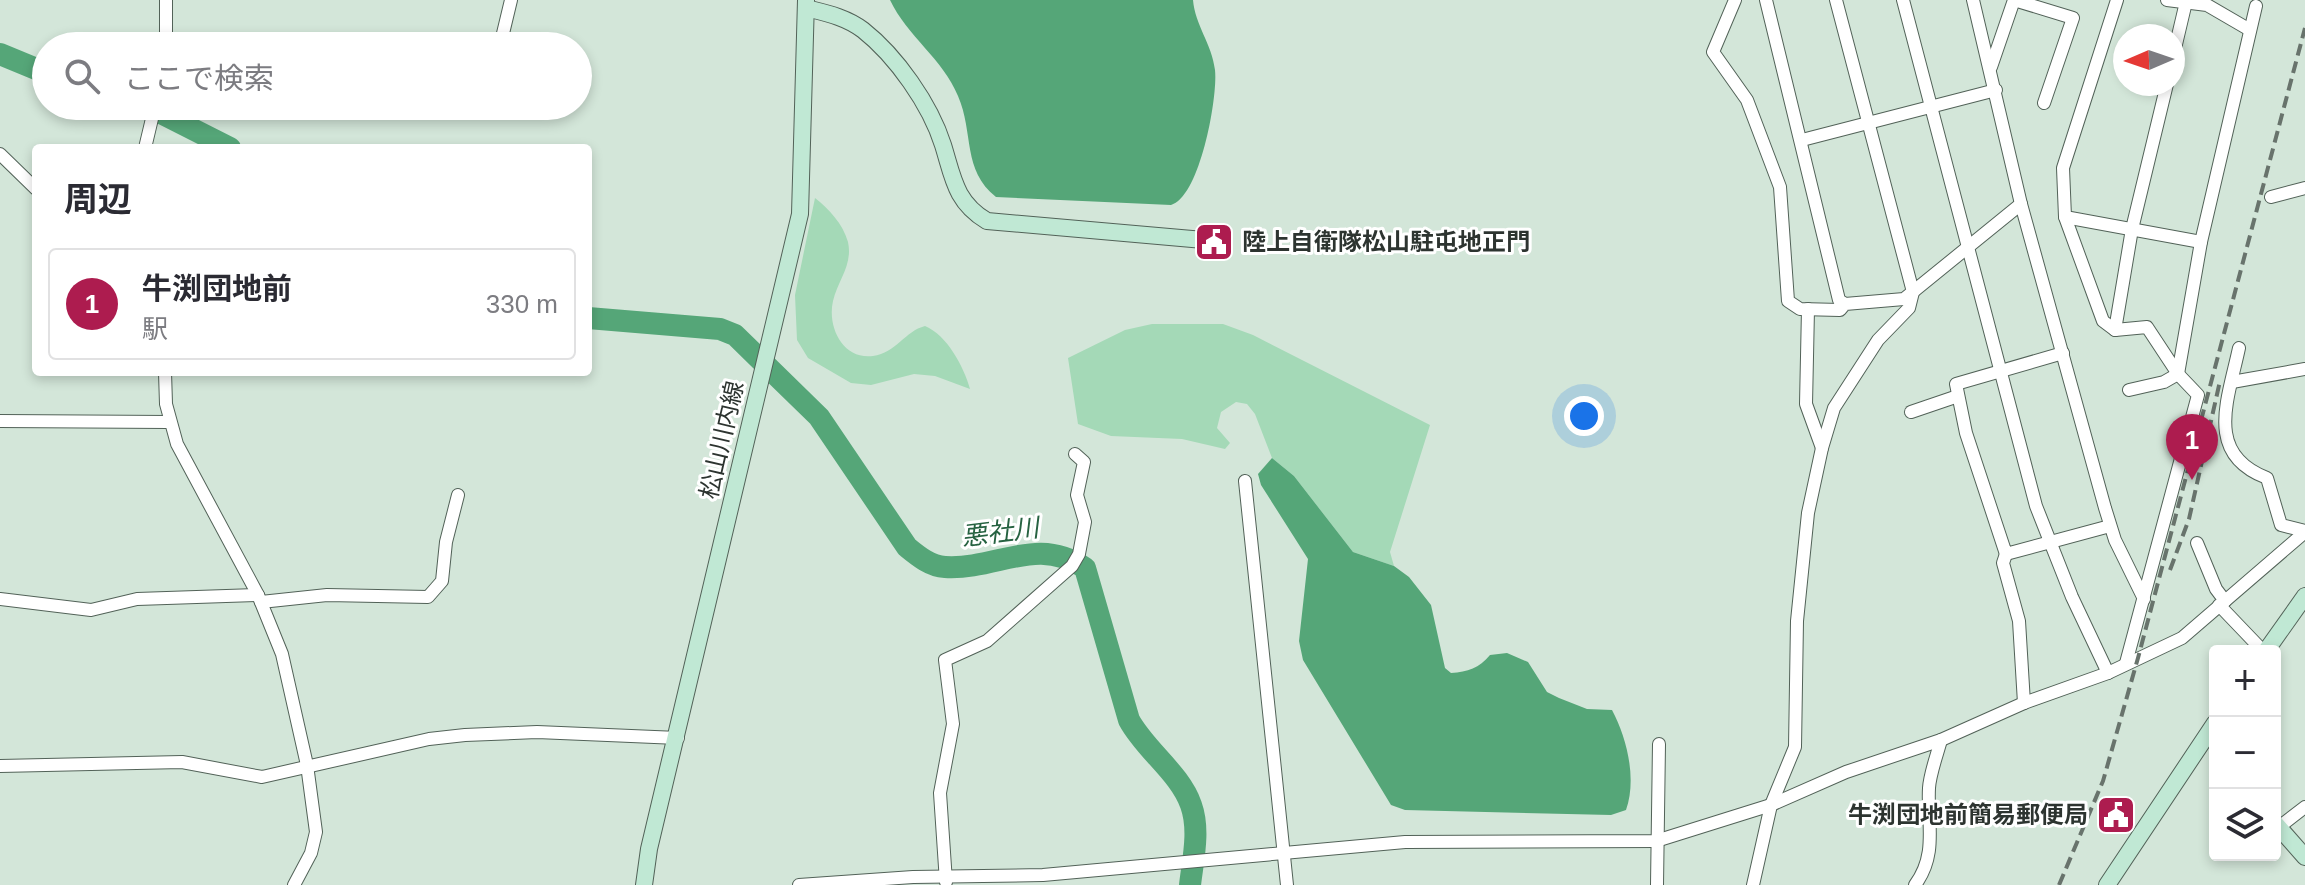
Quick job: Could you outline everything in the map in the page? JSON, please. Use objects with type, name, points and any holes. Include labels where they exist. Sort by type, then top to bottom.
[{"type":"main road","points":[[806,4],[862,29],[899,69],[930,115],[959,196],[972,212],[987,221],[1215,241]]},
{"type":"main road","name":"松山川内線","points":[[644,885],[649,849],[678,738],[800,214],[806,4]]},
{"type":"main road","points":[[2268,645],[2305,596]]},
{"type":"main road","points":[[2107,885],[2209,732]]},
{"type":"main road","points":[[2203,740],[2209,748]]},
{"type":"main road","points":[[2281,830],[2305,857]]},
{"type":"street","points":[[166,0],[166,32]]},
{"type":"street","points":[[503,32],[511,0]]},
{"type":"street","points":[[1735,0],[1713,52],[1747,100],[1780,187],[1788,301],[1800,309],[1840,310],[1845,304]]},
{"type":"street","points":[[1766,0],[1839,300],[1845,304],[1904,299],[2021,204]]},
{"type":"street","points":[[1753,885],[1771,805],[1795,747],[1797,621],[1808,513],[1822,448],[1834,408],[1878,340],[1909,308],[1913,292],[1836,0]]},
{"type":"street","points":[[1903,0],[1929,110],[2048,541],[2108,673]]},
{"type":"street","points":[[1973,0],[2021,204],[2110,526],[2144,599]]},
{"type":"street","points":[[1991,67],[2014,0],[2073,18],[2044,103]]},
{"type":"street","points":[[2117,0],[2063,168],[2065,217],[2103,321],[2115,330],[2147,327],[2178,374],[2198,395],[2126,663]]},
{"type":"street","points":[[2167,0],[2207,5],[2250,30]]},
{"type":"street","points":[[2181,24],[2186,2]]},
{"type":"street","points":[[2178,374],[2201,242],[2256,6]]},
{"type":"street","points":[[1802,140],[1929,110],[1996,90]]},
{"type":"street","points":[[2115,330],[2132,229],[2164,96]]},
{"type":"street","points":[[146,144],[152,120]]},
{"type":"street","points":[[0,154],[32,185]]},
{"type":"street","points":[[2271,197],[2305,188]]},
{"type":"street","points":[[2065,217],[2201,242]]},
{"type":"street","points":[[1808,309],[1806,404],[1822,448]]},
{"type":"street","points":[[2239,348],[2224,430],[2230,450],[2246,470],[2267,478],[2281,525],[2305,532]]},
{"type":"street","points":[[2024,703],[2019,621],[2003,563],[2006,554],[1966,433],[1956,384],[2063,353]]},
{"type":"street","points":[[2232,382],[2305,369]]},
{"type":"street","points":[[2129,390],[2164,382],[2178,374]]},
{"type":"street","points":[[165,376],[169,422],[193,478],[259,599],[282,654],[307,765],[316,832],[311,853],[294,885]]},
{"type":"street","points":[[1911,412],[1958,396]]},
{"type":"street","points":[[0,421],[169,422]]},
{"type":"street","points":[[946,881],[940,793],[953,724],[945,660],[987,641],[1072,566],[1079,554],[1085,522],[1077,495],[1084,462],[1075,454]]},
{"type":"street","points":[[1245,481],[1287,885]]},
{"type":"street","points":[[0,599],[91,610],[137,599],[259,599],[327,595],[428,597],[442,581],[446,542],[458,495]]},
{"type":"street","points":[[2006,554],[2110,526]]},
{"type":"street","points":[[799,885],[1043,880],[1192,861],[1456,840],[1656,841],[1771,805],[1846,772],[1941,740],[2024,703],[2108,673],[2182,638],[2305,532]]},
{"type":"street","points":[[2197,543],[2222,603],[2259,645]]},
{"type":"street","points":[[0,766],[182,762],[262,777],[429,739],[465,735],[552,732],[678,738]]},
{"type":"street","points":[[1915,885],[1929,860],[1932,830],[1929,787],[1941,740]]},
{"type":"street","points":[[1657,885],[1659,744]]},
{"type":"street","points":[[2281,822],[2305,807]]},
{"type":"shaded area","points":[[890,0],[1193,0],[1211,52],[1215,83],[1205,145],[1191,184],[1181,198],[1171,205],[996,197],[985,186],[973,163],[958,96],[943,70]]},
{"type":"shaded area","points":[[815,198],[835,217],[848,242],[847,265],[835,293],[832,311],[832,321],[840,340],[853,353],[873,356],[888,351],[925,326],[933,330],[954,353],[970,389],[935,376],[914,374],[871,385],[851,383],[808,358],[797,340],[795,295]]},
{"type":"shaded area","points":[[1152,324],[1223,324],[1253,335],[1430,425],[1390,552],[1394,566],[1353,552],[1294,476],[1272,458],[1255,414],[1247,404],[1236,402],[1221,412],[1217,428],[1230,443],[1225,449],[1182,439],[1111,436],[1078,424],[1068,358],[1125,330]]},
{"type":"shaded area","points":[[1272,458],[1294,476],[1353,552],[1394,566],[1409,577],[1431,605],[1445,668],[1451,673],[1473,668],[1490,655],[1507,653],[1528,662],[1547,692],[1587,709],[1612,710],[1629,759],[1631,785],[1626,810],[1611,815],[1405,810],[1391,805],[1303,660],[1299,641],[1308,559],[1261,485],[1258,474]]},
{"type":"waterway","name":"悪社川","points":[[0,54],[32,67]]},
{"type":"waterway","name":"悪社川","points":[[175,120],[222,144]]},
{"type":"waterway","name":"悪社川","points":[[592,318],[720,329],[735,335],[819,417],[907,547],[929,563],[964,567],[1016,556],[1050,554],[1085,568],[1129,720],[1179,782],[1191,805],[1195,834],[1190,885]]},
{"type":"railway","points":[[2059,885],[2103,781],[2305,28]]},
{"type":"railway","points":[[2170,570],[2189,519],[2220,381]]},
{"type":"place","name":"陸上自衛隊松山駐屯地正門","points":[[1214,242]]},
{"type":"place","name":"牛渕団地前","points":[[2192,480]]},
{"type":"place","name":"牛渕団地前簡易郵便局","points":[[2116,815]]}]
